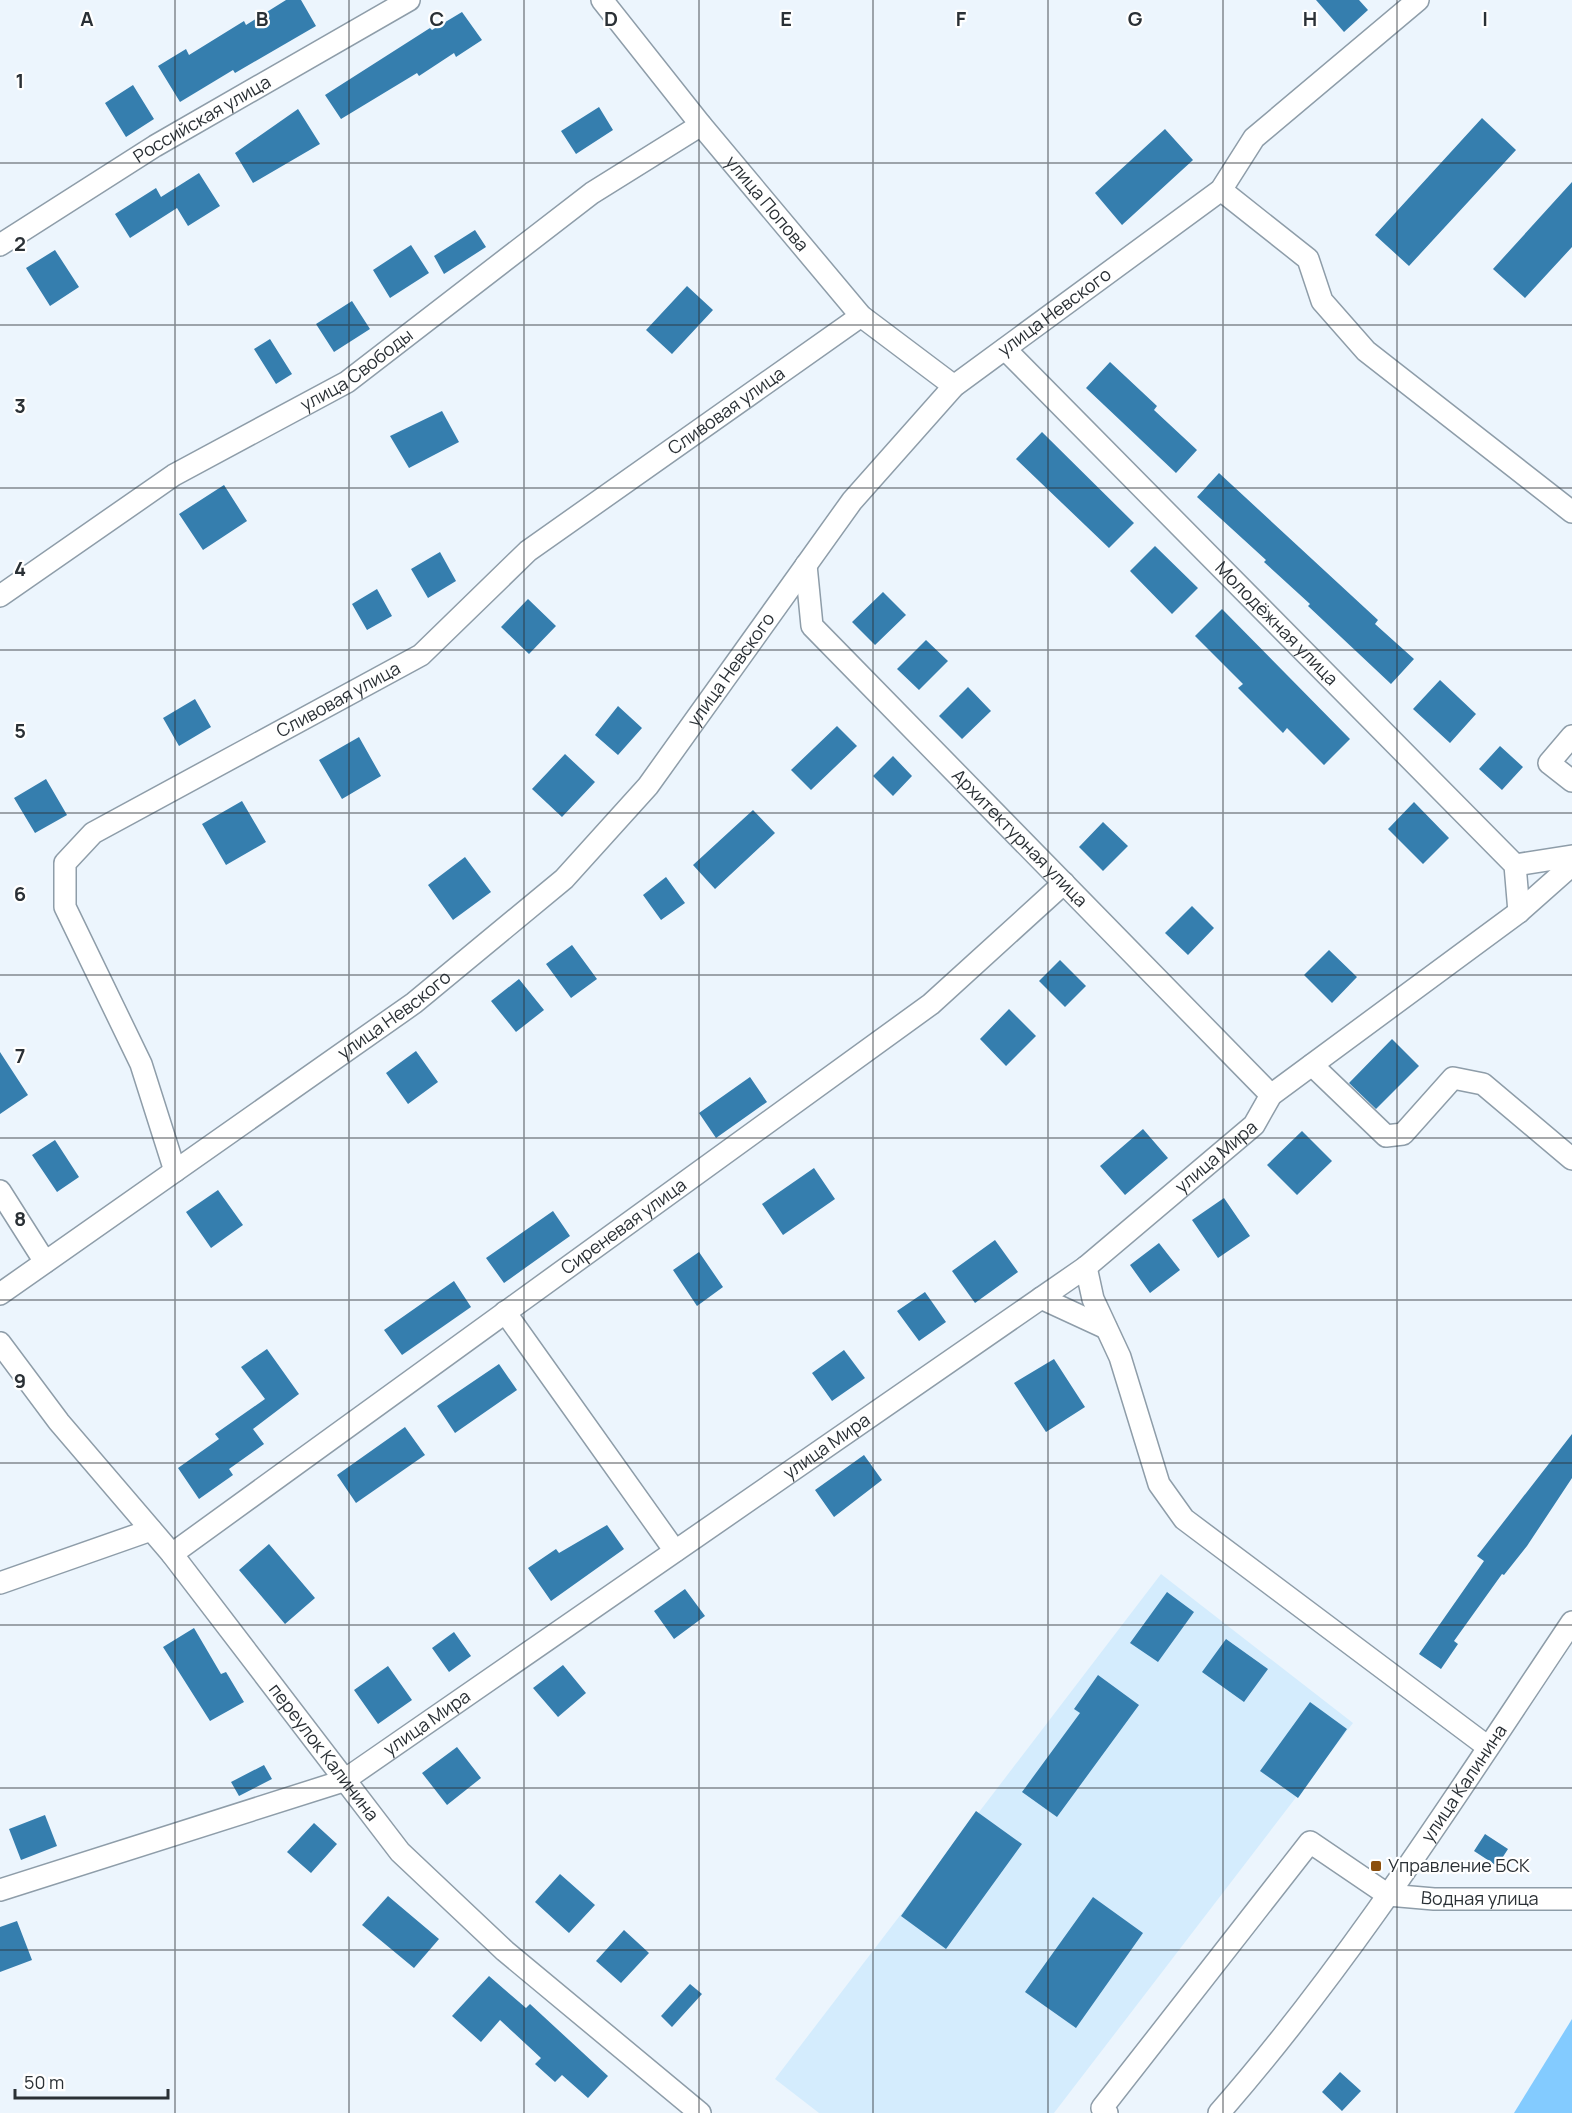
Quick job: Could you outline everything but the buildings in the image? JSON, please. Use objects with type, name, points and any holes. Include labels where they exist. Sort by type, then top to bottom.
[{"type":"street","name":"Российская улица","points":[[0,245],[155,146],[409,0]]},
{"type":"street","name":"улица Попова","points":[[602,0],[700,125],[861,316],[954,386]]},
{"type":"street","name":"улица Невского","points":[[0,1294],[414,1003],[564,879],[648,786],[852,501],[954,386],[1221,190],[1254,138],[1418,0]]},
{"type":"street","name":"улица Свободы","points":[[0,596],[174,475],[347,381],[592,193],[700,125]]},
{"type":"street","points":[[1221,190],[1308,259],[1322,301],[1366,351],[1572,512]]},
{"type":"street","name":"Сливовая улица","points":[[175,1171],[141,1064],[65,907],[65,863],[93,833],[421,655],[528,551],[861,316]]},
{"type":"street","name":"Молодёжная улица","points":[[1005,349],[1515,865]]},
{"type":"street","name":"Архитектурная улица","points":[[806,565],[812,626],[1271,1095]]},
{"type":"street","points":[[1572,735],[1550,763],[1572,781]]},
{"type":"street","points":[[1519,912],[1515,865],[1572,856]]},
{"type":"street","name":"улица Мира","points":[[0,1890],[343,1780],[1086,1267],[1254,1125],[1271,1095],[1519,912],[1572,865]]},
{"type":"street","name":"Сиреневая улица","points":[[172,1554],[931,1004],[1064,883]]},
{"type":"street","points":[[1312,1065],[1386,1136],[1403,1134],[1453,1078],[1484,1084],[1572,1159]]},
{"type":"street","points":[[0,1191],[45,1262]]},
{"type":"street","points":[[1086,1267],[1093,1299],[1120,1357],[1159,1484],[1184,1519],[1488,1747]]},
{"type":"street","points":[[1041,1298],[1106,1328]]},
{"type":"street","points":[[506,1312],[675,1551]]},
{"type":"street","name":"переулок Калинина","points":[[0,1343],[59,1422],[172,1554],[400,1852],[505,1951],[699,2113]]},
{"type":"street","points":[[0,1583],[151,1530]]},
{"type":"street","name":"улица Калинина","points":[[1219,2113],[1269,2055],[1388,1895],[1572,1622]]},
{"type":"street","points":[[1102,2111],[1310,1842],[1388,1895]]},
{"type":"street","name":"Водная улица","points":[[1388,1895],[1434,1899],[1572,1899]]},
{"type":"shaded area","points":[[1161,1574],[1353,1723],[1054,2113],[819,2113],[775,2079]]},
{"type":"water","points":[[1572,2019],[1572,2113],[1514,2113]]},
{"type":"place","name":"Управление БСК","points":[[1376,1866]]}]
